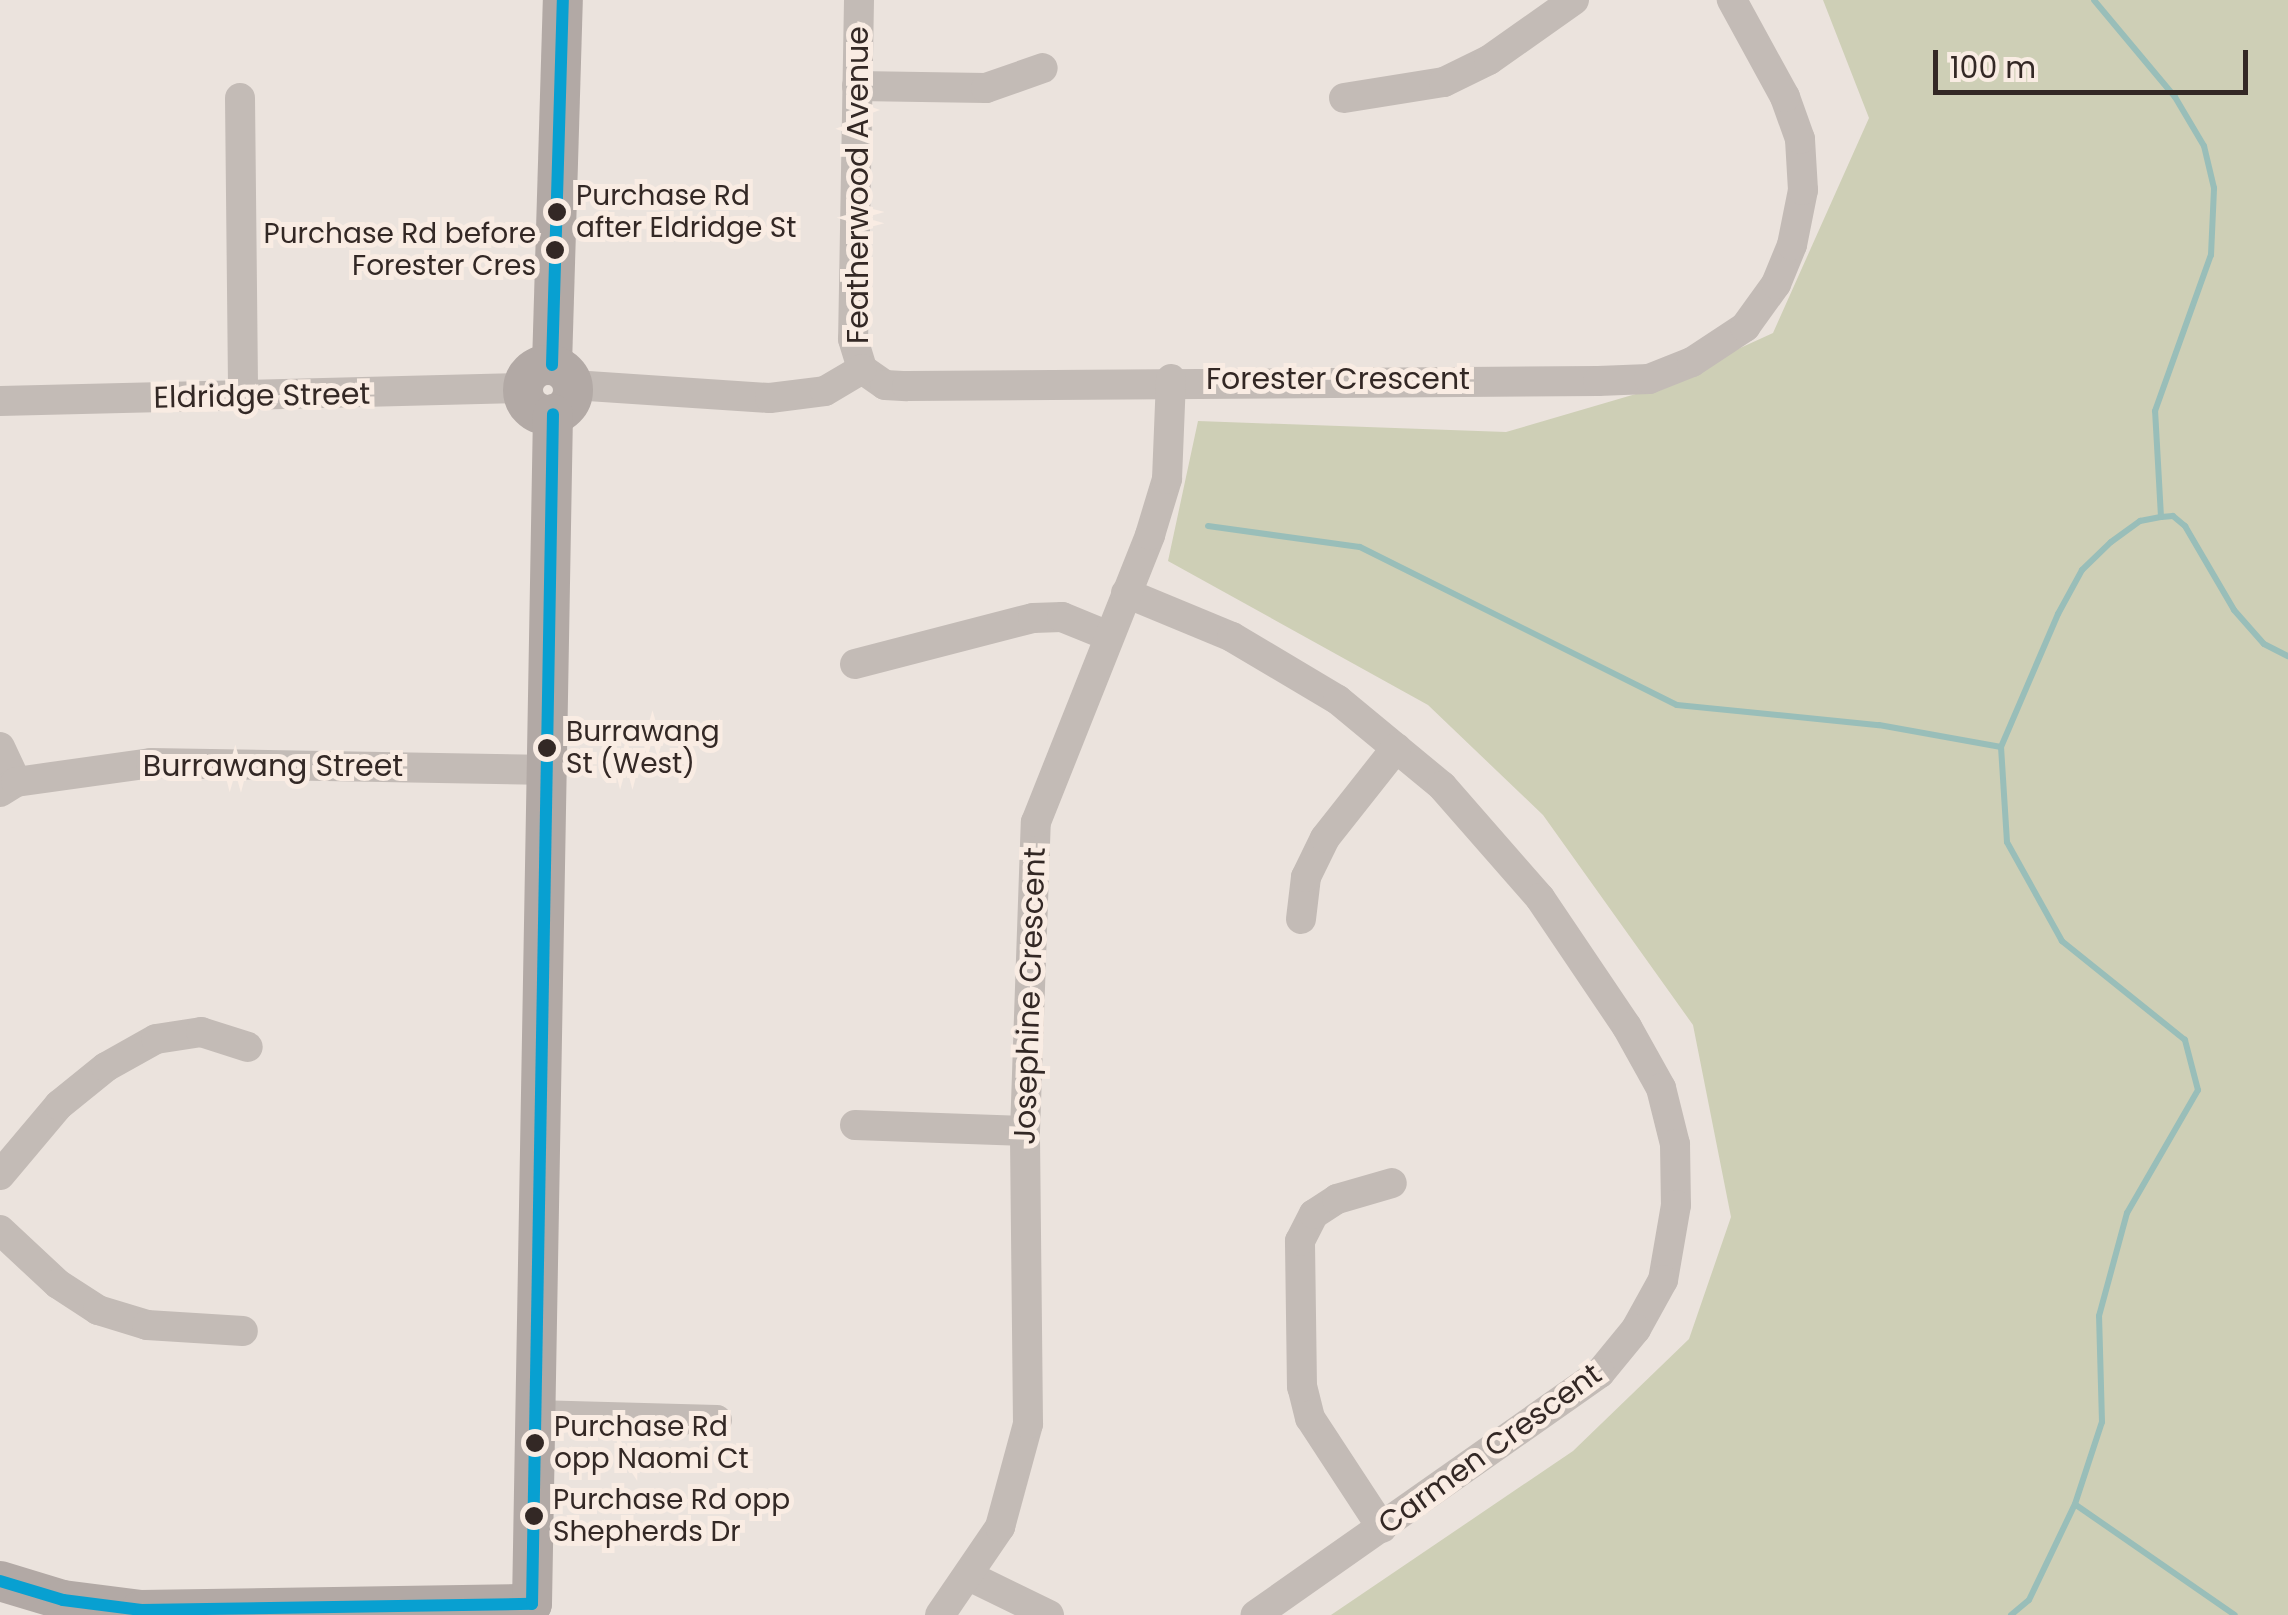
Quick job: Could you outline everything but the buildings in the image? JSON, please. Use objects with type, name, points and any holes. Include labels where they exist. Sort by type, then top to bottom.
[{"type":"main road","points":[[0,1581],[63,1600],[141,1610],[531,1609],[550,770],[550,388],[563,0]]},
{"type":"street","name":"Featherwood Avenue","points":[[859,0],[853,340],[862,369]]},
{"type":"street","points":[[1344,98],[1444,82],[1489,60],[1574,0]]},
{"type":"street","name":"Forester Crescent","points":[[862,369],[885,385],[906,386],[1172,380],[1649,379],[1745,326],[1776,284],[1792,245],[1803,190],[1800,140],[1785,97],[1732,0]]},
{"type":"street","points":[[857,86],[986,88],[1043,68]]},
{"type":"street","points":[[240,98],[243,397]]},
{"type":"street","points":[[550,388],[770,398],[825,391],[862,369]]},
{"type":"street","name":"Josephine Crescent","points":[[940,1615],[1000,1527],[1028,1424],[1024,1131],[1036,822],[1167,478],[1172,380]]},
{"type":"street","name":"Eldridge Street","points":[[0,401],[550,388]]},
{"type":"street","name":"Carmen Crescent","points":[[1126,594],[1232,637],[1338,700],[1442,786],[1508,858],[1627,1027],[1661,1088],[1675,1144],[1676,1205],[1663,1280],[1636,1329],[1600,1373],[1256,1615]]},
{"type":"street","points":[[855,664],[1033,618],[1062,617],[1106,636]]},
{"type":"street","points":[[0,747],[8,787]]},
{"type":"street","points":[[1302,918],[1306,878],[1325,838],[1396,748]]},
{"type":"street","name":"Burrawang Street","points":[[8,787],[151,763],[550,770]]},
{"type":"street","points":[[0,1175],[59,1105],[106,1067],[156,1039],[201,1032],[248,1047]]},
{"type":"street","points":[[855,1124],[1024,1131]]},
{"type":"street","points":[[1382,1528],[1325,1446],[1302,1387],[1300,1240],[1314,1214],[1336,1199],[1392,1183]]},
{"type":"street","points":[[0,1230],[58,1284],[98,1310],[146,1325],[244,1331]]},
{"type":"street","points":[[534,1415],[717,1420]]},
{"type":"street","points":[[969,1576],[1049,1615]]},
{"type":"green space","points":[[1823,0],[2288,0],[2288,1615],[1331,1615],[1573,1451],[1689,1339],[1731,1217],[1693,1025],[1543,815],[1428,705],[1168,561],[1198,421],[1506,432],[1646,391],[1773,333],[1869,118]]},
{"type":"waterway","points":[[2011,1615],[2029,1600],[2075,1504],[2102,1422],[2099,1316],[2127,1213],[2198,1090],[2185,1040],[2062,941],[2007,842],[2001,747],[2058,614],[2082,570],[2111,542],[2140,521],[2161,517],[2155,411],[2211,255],[2214,188],[2204,146],[2175,97],[2094,0]]},
{"type":"waterway","points":[[2161,517],[2173,516],[2185,526],[2234,610],[2264,644],[2288,656]]},
{"type":"waterway","points":[[1208,526],[1360,547],[1677,705],[1879,725],[2001,747]]},
{"type":"waterway","points":[[2076,1505],[2235,1615]]},
{"type":"transit line","points":[[552,365],[563,0]]},
{"type":"transit line","points":[[532,1604],[553,414]]},
{"type":"transit line","points":[[0,1581],[63,1600],[141,1610],[532,1604]]},
{"type":"place","name":"Purchase Rd after Eldridge St","points":[[557,212]]},
{"type":"place","name":"Purchase Rd before Forester Cres","points":[[555,250]]},
{"type":"place","name":"Burrawang St (West)","points":[[547,748]]},
{"type":"place","name":"Purchase Rd opp Naomi Ct","points":[[535,1443]]},
{"type":"place","name":"Purchase Rd opp Shepherds Dr","points":[[534,1516]]}]
